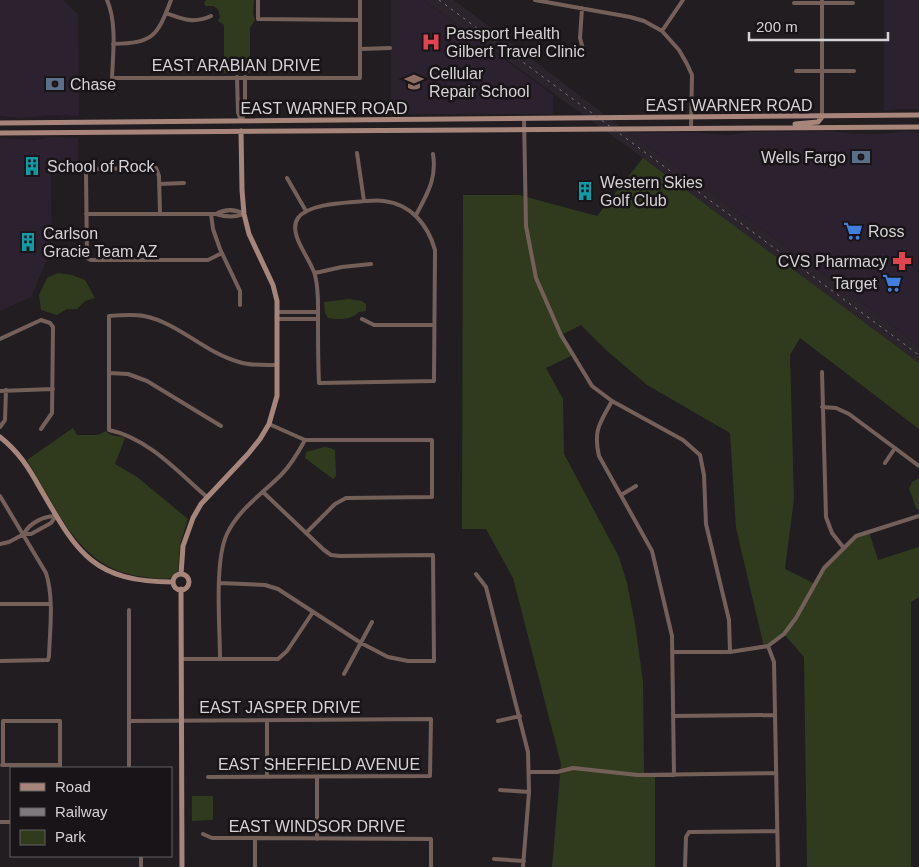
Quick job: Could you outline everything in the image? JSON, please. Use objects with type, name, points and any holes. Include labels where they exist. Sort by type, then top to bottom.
[{"type":"main road","name":"EAST WARNER ROAD","points":[[0,123],[919,115]]},
{"type":"main road","points":[[891,116],[892,127]]},
{"type":"main road","points":[[739,117],[739,128]]},
{"type":"main road","points":[[782,127],[818,122],[822,117]]},
{"type":"main road","points":[[44,123],[44,133]]},
{"type":"main road","name":"EAST WARNER ROAD","points":[[0,133],[919,127]]},
{"type":"main road","points":[[181,574],[183,546],[197,511],[207,497],[256,446],[269,424],[277,396],[278,312],[273,285],[249,234],[244,214],[241,175],[242,131]]},
{"type":"main road","points":[[0,437],[24,461],[56,516],[81,551],[104,568],[133,580],[173,582]]},
{"type":"main road","points":[[173,582],[176,575],[181,574],[188,578],[189,583],[181,589]]},
{"type":"main road","points":[[173,582],[175,586],[181,589]]},
{"type":"main road","points":[[181,589],[182,867]]},
{"type":"street","points":[[107,0],[112,14],[113,44],[134,44],[149,38],[157,32],[171,0]]},
{"type":"street","points":[[258,0],[258,20],[359,20]]},
{"type":"street","points":[[360,0],[360,49],[390,48]]},
{"type":"street","points":[[535,0],[634,18],[662,30],[680,50],[692,75],[691,128]]},
{"type":"street","points":[[662,30],[683,0]]},
{"type":"street","points":[[822,117],[823,2]]},
{"type":"street","points":[[794,3],[853,3]]},
{"type":"street","points":[[582,8],[580,38],[584,53]]},
{"type":"street","points":[[166,13],[200,21],[211,16]]},
{"type":"street","name":"EAST ARABIAN DRIVE","points":[[113,44],[112,78],[360,78],[360,49]]},
{"type":"street","points":[[796,71],[854,71]]},
{"type":"street","points":[[237,77],[238,112],[242,131]]},
{"type":"street","points":[[241,121],[245,112],[245,77]]},
{"type":"street","points":[[524,118],[526,226],[536,278],[561,335],[592,386],[612,401],[683,440],[700,455],[704,475],[706,524],[729,620],[730,652]]},
{"type":"street","points":[[357,153],[364,201]]},
{"type":"street","points":[[416,215],[430,190],[435,168],[433,154]]},
{"type":"street","points":[[160,214],[158,171],[156,168],[90,169],[86,172],[87,258],[91,260],[208,260],[222,253]]},
{"type":"street","points":[[287,178],[306,211]]},
{"type":"street","points":[[159,184],[184,183]]},
{"type":"street","points":[[364,201],[384,201],[406,207],[416,215],[428,231],[435,250],[434,381],[319,383],[318,293],[315,273],[298,241],[296,230],[297,219],[306,211],[315,207],[364,201]]},
{"type":"street","points":[[86,214],[214,214],[224,217],[238,217],[244,214]]},
{"type":"street","points":[[214,214],[213,228],[222,253],[240,291],[240,305]]},
{"type":"street","points":[[315,273],[342,267],[371,264]]},
{"type":"street","points":[[278,312],[318,312]]},
{"type":"street","points":[[207,497],[148,448],[127,435],[109,430],[109,316],[145,316],[173,328],[223,357],[240,363],[277,365]]},
{"type":"street","points":[[278,319],[318,319]]},
{"type":"street","points":[[362,319],[374,325],[434,325]]},
{"type":"street","points":[[0,339],[41,320],[53,327],[52,413],[41,429]]},
{"type":"street","points":[[822,372],[826,518],[832,533],[843,547]]},
{"type":"street","points":[[109,373],[128,374],[147,381],[221,426]]},
{"type":"street","points":[[0,391],[53,389]]},
{"type":"street","points":[[0,427],[5,420],[2,415],[6,390]]},
{"type":"street","points":[[612,401],[597,428],[596,442],[599,456],[652,551],[672,636],[674,775]]},
{"type":"street","points":[[822,407],[836,408],[849,414],[919,466]]},
{"type":"street","points":[[269,424],[305,440],[432,440],[432,497],[346,498],[335,504],[306,533]]},
{"type":"street","points":[[220,659],[219,583],[221,552],[227,533],[242,513],[293,461],[305,440]]},
{"type":"street","points":[[885,463],[895,448]]},
{"type":"street","points":[[621,495],[636,486]]},
{"type":"street","points":[[219,583],[265,584],[278,589],[361,643],[388,657],[399,660],[434,661],[433,555],[331,555],[263,492]]},
{"type":"street","points":[[0,496],[46,573],[50,586],[50,653],[48,660],[0,661]]},
{"type":"street","points":[[24,534],[27,527],[47,516],[56,516]]},
{"type":"street","points":[[0,544],[9,542],[24,534],[31,534],[51,523],[56,516]]},
{"type":"street","points":[[673,652],[730,652],[768,646],[784,634],[796,618],[824,568],[843,547],[856,536],[919,516]]},
{"type":"street","points":[[476,574],[486,587],[528,752],[529,772],[523,867]]},
{"type":"street","points":[[0,604],[50,604]]},
{"type":"street","points":[[129,610],[129,766]]},
{"type":"street","points":[[182,659],[278,659],[288,651],[313,612]]},
{"type":"street","points":[[344,674],[372,622]]},
{"type":"street","points":[[768,646],[774,662],[778,867]]},
{"type":"street","points":[[674,716],[775,715]]},
{"type":"street","points":[[498,721],[520,716]]},
{"type":"street","name":"EAST JASPER DRIVE","points":[[129,721],[431,719],[430,776]]},
{"type":"street","points":[[2,721],[60,721],[60,767],[1,765],[2,721]]},
{"type":"street","points":[[267,721],[267,777]]},
{"type":"street","points":[[529,772],[557,772],[573,768],[638,776],[776,773]]},
{"type":"street","name":"EAST SHEFFIELD AVENUE","points":[[208,777],[430,776]]},
{"type":"street","points":[[317,777],[317,838]]},
{"type":"street","points":[[500,790],[528,792]]},
{"type":"street","points":[[685,867],[686,837],[690,832],[778,832]]},
{"type":"street","name":"EAST WINDSOR DRIVE","points":[[203,834],[212,838],[431,838],[431,867]]},
{"type":"street","points":[[255,838],[255,867]]},
{"type":"street","points":[[494,859],[524,861]]},
{"type":"shaded area","points":[[0,0],[63,0],[78,14],[79,116],[52,115],[22,118],[0,116]]},
{"type":"shaded area","points":[[391,0],[424,0],[553,95],[553,114],[391,114]]},
{"type":"shaded area","points":[[424,0],[454,0],[629,133],[919,346],[919,363],[643,158]]},
{"type":"shaded area","points":[[884,0],[919,0],[919,109],[884,111]]},
{"type":"shaded area","points":[[832,131],[856,134],[907,131],[919,133],[919,346],[629,133],[692,132],[729,135],[749,132]]},
{"type":"shaded area","points":[[51,137],[78,138],[78,172],[51,173],[52,249],[31,297],[0,311],[0,138],[35,140]]},
{"type":"green space","points":[[206,0],[254,0],[253,14],[255,20],[250,28],[250,73],[224,73],[224,25],[218,21],[220,17],[218,9],[213,6],[206,6],[204,4]]},
{"type":"green space","name":"Western Skies Golf Club","points":[[643,158],[919,363],[919,429],[800,338],[790,355],[794,499],[785,569],[815,584],[824,568],[856,536],[869,532],[878,560],[919,547],[919,597],[911,602],[911,867],[807,867],[804,657],[784,634],[764,647],[736,528],[730,433],[647,385],[606,350],[581,325],[561,335],[573,355],[546,368],[563,399],[564,454],[619,557],[627,583],[643,682],[644,775],[655,774],[655,867],[552,867],[561,764],[513,578],[486,529],[462,529],[463,195],[519,195],[597,216]]},
{"type":"green space","points":[[58,273],[72,275],[85,280],[95,298],[85,301],[77,309],[67,309],[57,315],[41,310],[39,295],[47,278]]},
{"type":"green space","points":[[349,299],[362,301],[366,304],[366,311],[359,312],[353,317],[345,319],[328,318],[325,313],[324,302]]},
{"type":"green space","points":[[73,428],[77,435],[98,435],[106,431],[112,435],[125,438],[115,464],[137,477],[188,519],[180,544],[178,571],[171,578],[144,577],[121,572],[102,563],[86,550],[60,517],[27,460]]},
{"type":"green space","points":[[324,447],[335,450],[336,476],[333,479],[305,458],[306,452]]},
{"type":"green space","points":[[919,478],[919,509],[917,510],[909,489],[912,482]]},
{"type":"green space","points":[[192,796],[213,796],[213,820],[192,821]]},
{"type":"railway","points":[[439,0],[919,355]]},
{"type":"place","name":"Passport Health Gilbert Travel Clinic","points":[[431,42]]},
{"type":"place","name":"Cellular Repair School","points":[[414,82]]},
{"type":"place","name":"Chase","points":[[55,84]]},
{"type":"place","name":"Wells Fargo","points":[[861,157]]},
{"type":"place","name":"School of Rock","points":[[32,166]]},
{"type":"place","name":"Western Skies Golf Club","points":[[585,191]]},
{"type":"place","name":"Ross","points":[[853,231]]},
{"type":"place","name":"Carlson Gracie Team AZ","points":[[28,242]]},
{"type":"place","name":"CVS Pharmacy","points":[[902,261]]},
{"type":"place","name":"Target","points":[[892,283]]}]
